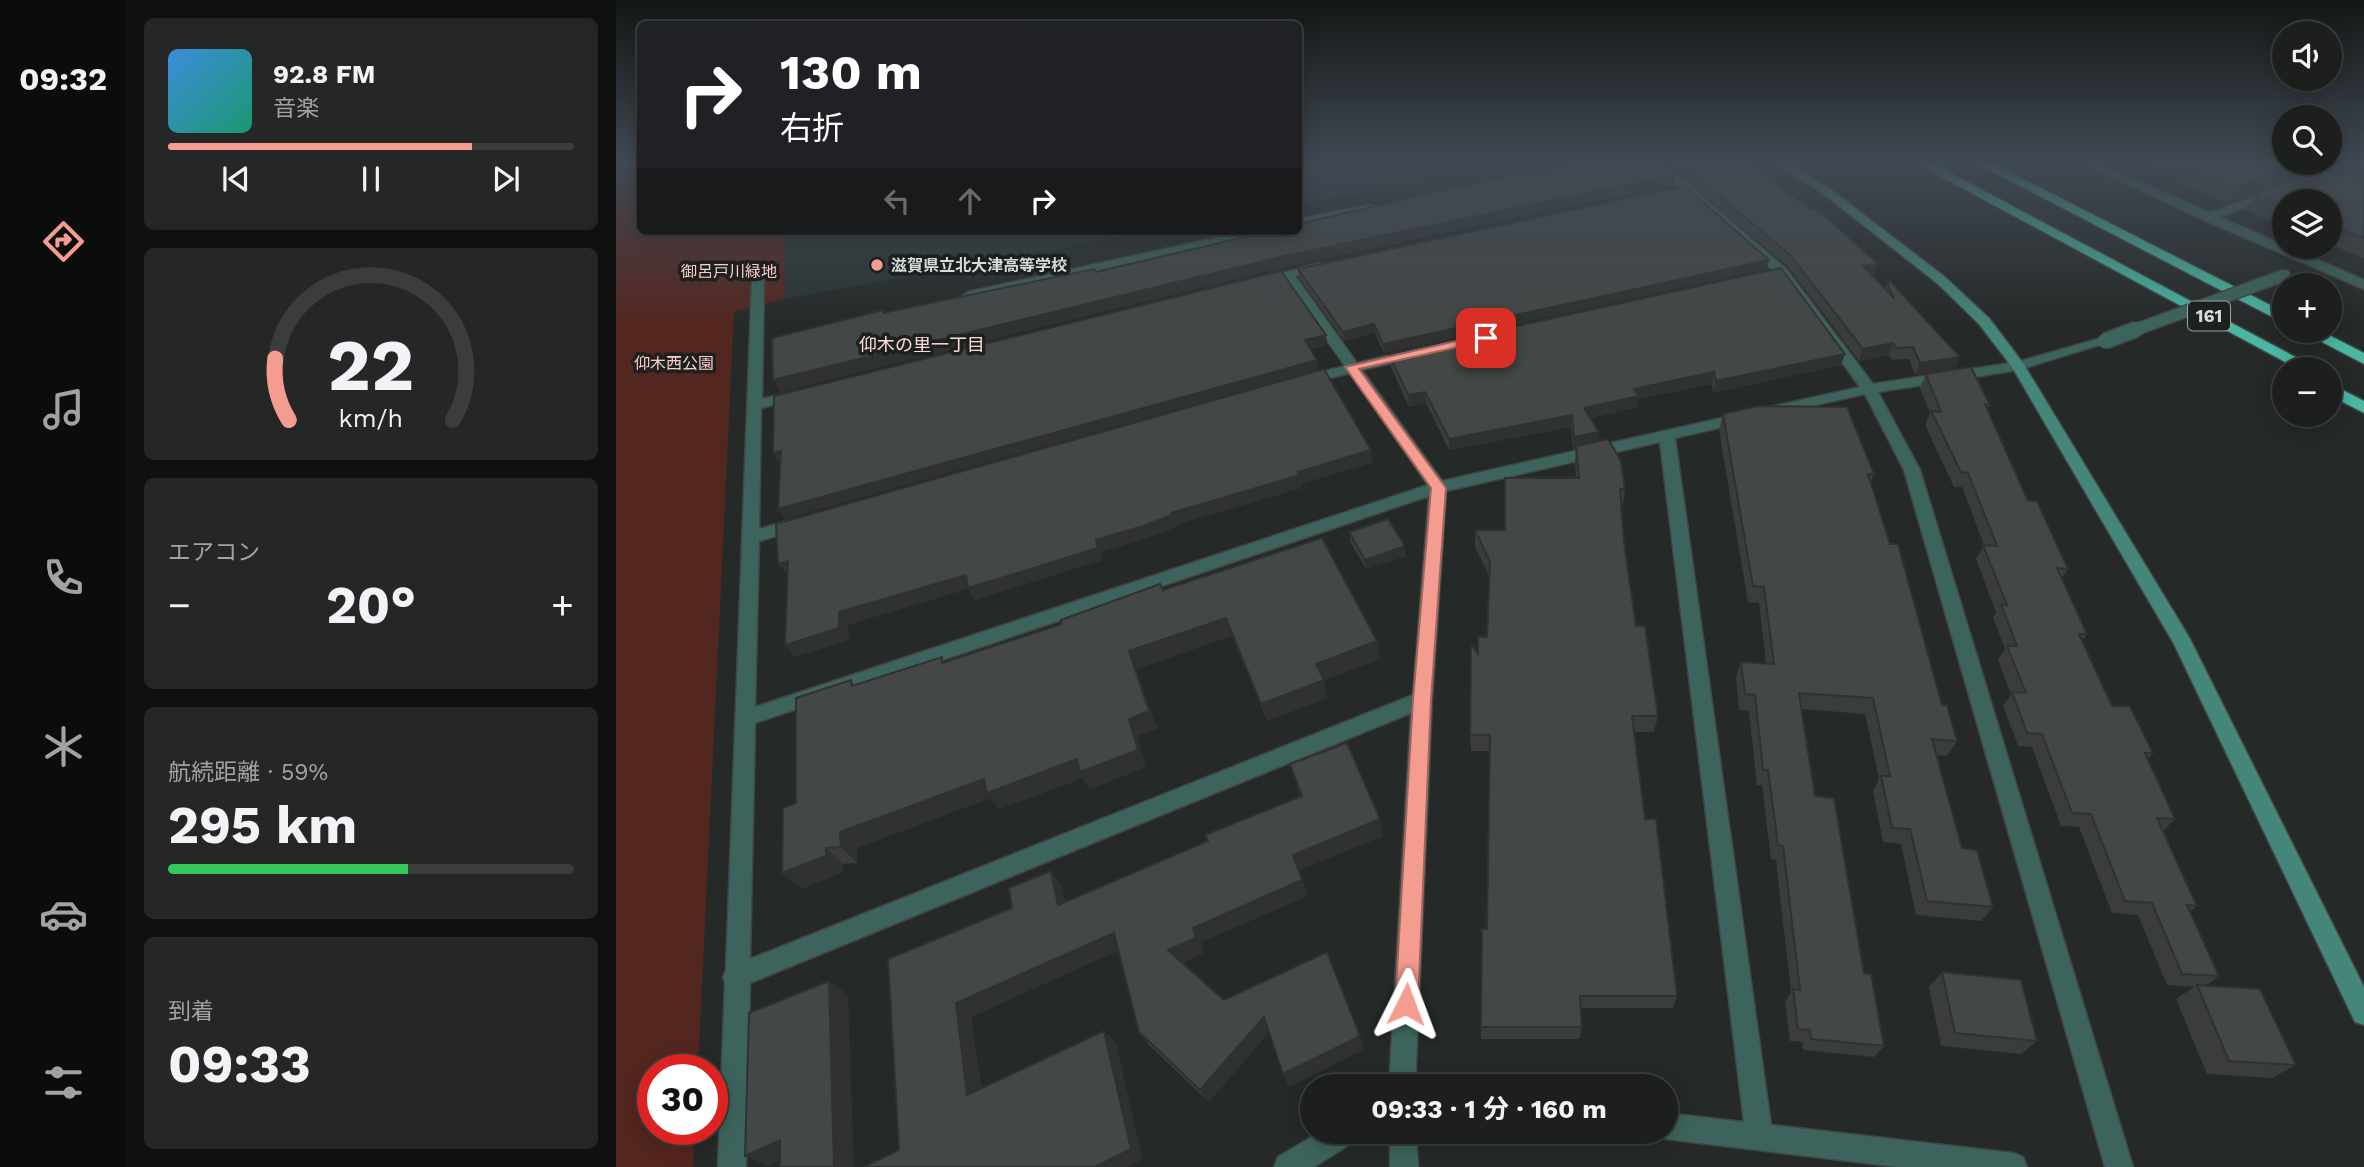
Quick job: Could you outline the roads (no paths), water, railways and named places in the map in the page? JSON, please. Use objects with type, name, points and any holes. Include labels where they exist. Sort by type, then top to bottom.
[{"type":"highway","name":"161","points":[[2022,216],[2287,357]]},
{"type":"highway","points":[[2088,216],[2272,309]]},
{"type":"highway","points":[[2108,262],[2275,357]]},
{"type":"highway","points":[[2342,341],[2364,352]]},
{"type":"highway","points":[[2333,343],[2364,359]]},
{"type":"highway","points":[[2342,386],[2364,398]]},
{"type":"highway","points":[[2342,395],[2364,408]]},
{"type":"street","points":[[1302,222],[1330,216]]},
{"type":"street","points":[[1711,216],[1775,273],[1869,389],[1912,470],[2119,1167]]},
{"type":"street","points":[[1859,216],[1941,280],[1984,321],[2018,366],[2182,642],[2364,1013]]},
{"type":"street","points":[[2205,216],[2364,285]]},
{"type":"street","points":[[2208,218],[2212,216]]},
{"type":"street","points":[[956,298],[1244,235]]},
{"type":"street","points":[[746,719],[1438,488],[1869,389],[2018,366],[2105,341],[2312,263]]},
{"type":"street","points":[[1247,284],[1327,266]]},
{"type":"street","points":[[1287,274],[1438,488],[1422,700],[1403,1074]]},
{"type":"street","points":[[732,1167],[735,977],[755,405],[763,341],[758,279]]},
{"type":"street","points":[[1284,386],[1351,367],[1432,349]]},
{"type":"street","points":[[755,405],[808,392]]},
{"type":"street","points":[[1667,435],[1759,1136]]},
{"type":"street","points":[[751,537],[818,519]]},
{"type":"street","points":[[735,977],[1422,700]]},
{"type":"street","points":[[1678,1127],[2013,1167]]},
{"type":"street","points":[[1288,1167],[1326,1144]]},
{"type":"street","points":[[1403,1144],[1404,1167]]},
{"type":"place","name":"滋賀県立北大津高等学校","points":[[877,265]]},
{"type":"district","name":"仰木の里一丁目","points":[[922,345]]},
{"type":"park label","name":"御呂戸川緑地","points":[[729,271]]},
{"type":"park label","name":"仰木西公園","points":[[674,363]]}]
